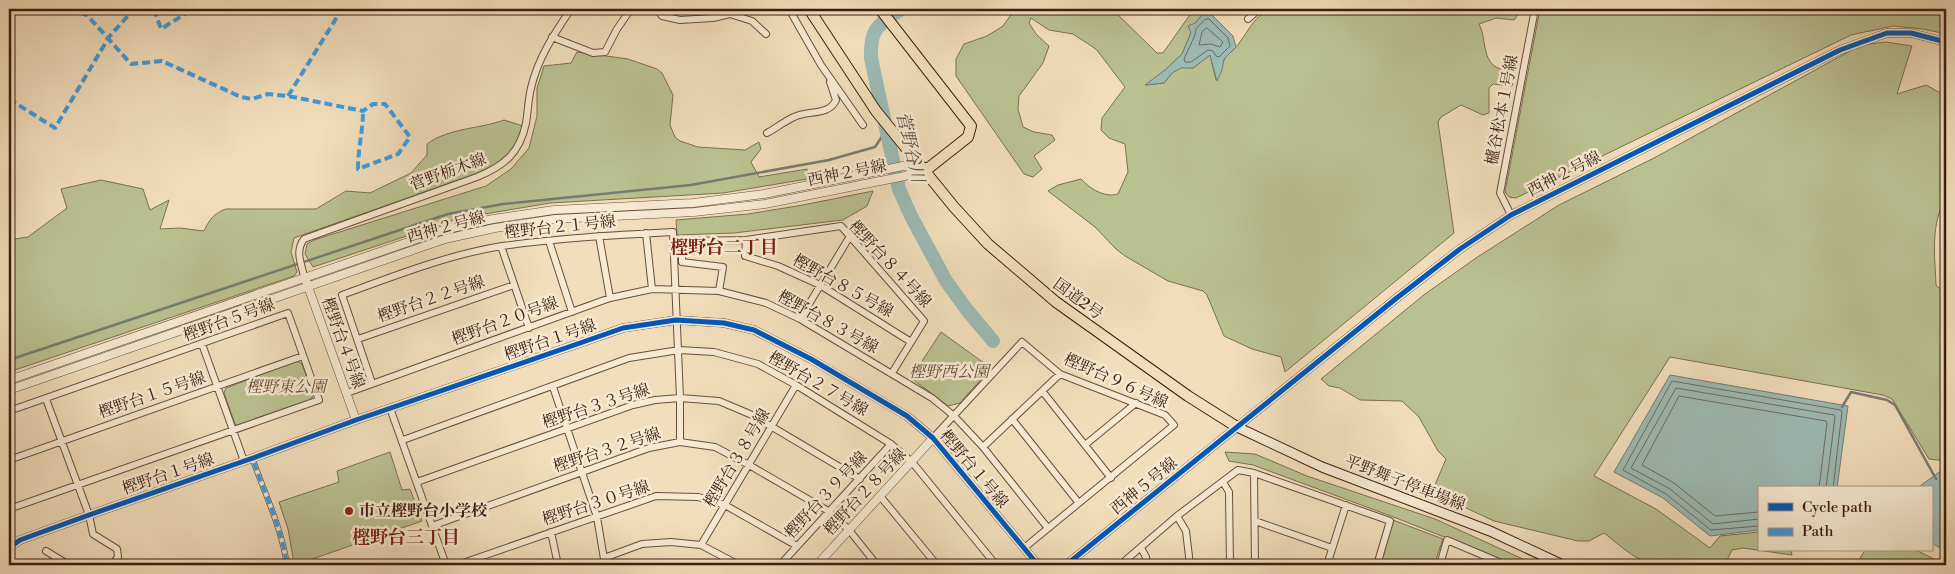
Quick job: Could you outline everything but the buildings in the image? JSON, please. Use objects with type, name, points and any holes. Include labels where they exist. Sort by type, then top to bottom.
[{"type":"highway","name":"国道2号","points":[[809,9],[865,96],[906,150],[988,244],[1056,302],[1164,379],[1237,427]]},
{"type":"highway","points":[[881,10],[971,126],[968,137],[930,168],[923,169]]},
{"type":"main road","name":"平野舞子停車場線","points":[[1237,427],[1322,467],[1490,532],[1563,565]]},
{"type":"street","name":"菅野栃木線","points":[[303,272],[298,252],[304,239],[496,169],[508,160],[524,134],[531,89],[538,68],[552,37],[571,9]]},
{"type":"street","points":[[552,37],[594,53],[605,52],[631,9]]},
{"type":"street","points":[[657,9],[662,16],[680,20],[713,18],[730,14],[752,21],[766,34]]},
{"type":"street","points":[[789,9],[827,74],[863,125]]},
{"type":"street","points":[[1248,19],[1260,9]]},
{"type":"street","name":"櫨谷松本１号線","points":[[1511,215],[1500,193],[1534,9]]},
{"type":"street","name":"西神２号線","points":[[1237,427],[1398,296],[1511,215],[1840,50],[1887,33],[1911,33],[1946,42]]},
{"type":"street","points":[[767,133],[796,116],[834,106],[836,100],[827,74]]},
{"type":"street","name":"西神２号線","points":[[9,380],[303,272],[443,230],[493,219],[554,210],[693,203],[746,196],[903,166],[923,169]]},
{"type":"street","name":"西神２号線","points":[[9,390],[445,238],[555,219],[694,212],[765,204],[905,176],[923,169]]},
{"type":"street","name":"樫野台８４号線","points":[[719,291],[723,267],[682,262],[682,241],[746,240],[841,226],[924,321],[892,373]]},
{"type":"street","name":"樫野台２１号線","points":[[372,383],[342,295],[431,263],[501,246],[599,236],[673,232],[679,350],[680,442]]},
{"type":"street","points":[[646,233],[652,289]]},
{"type":"street","points":[[599,236],[610,298]]},
{"type":"street","points":[[800,319],[850,236]]},
{"type":"street","name":"樫野台８５号線","points":[[746,240],[745,256],[778,266],[820,285],[911,342]]},
{"type":"street","points":[[549,241],[572,312]]},
{"type":"street","points":[[501,246],[529,328]]},
{"type":"street","name":"樫野台４号線","points":[[303,272],[356,420]]},
{"type":"street","name":"樫野台２２号線","points":[[358,339],[514,285]]},
{"type":"street","name":"樫野台２０号線","points":[[347,393],[610,298],[652,289],[675,290]]},
{"type":"street","name":"樫野台８３号線","points":[[675,290],[719,291],[766,304],[800,319],[932,398],[954,416]]},
{"type":"street","name":"樫野台５号線","points":[[9,412],[288,313],[319,400],[9,509]]},
{"type":"street","name":"樫野台１号線","points":[[9,548],[20,540],[88,515],[623,328],[676,320],[724,323],[754,330],[784,344],[907,416],[933,438],[1038,565]]},
{"type":"street","name":"樫野台９６号線","points":[[933,438],[1022,342],[1060,374],[1165,415],[1174,425],[1111,478],[1047,527],[1024,548]]},
{"type":"street","points":[[202,344],[244,461]]},
{"type":"street","name":"樫野台２７号線","points":[[402,440],[554,387],[629,358],[679,350],[714,352],[758,364],[796,385],[891,444],[912,462],[996,565]]},
{"type":"street","name":"樫野台１５号線","points":[[9,460],[61,440],[217,388],[303,356]]},
{"type":"street","points":[[983,447],[1060,374]]},
{"type":"street","name":"樫野台３８号線","points":[[701,545],[796,385]]},
{"type":"street","points":[[554,387],[597,516],[605,562],[642,544],[671,542],[701,545],[739,565]]},
{"type":"street","points":[[1043,392],[1111,478]]},
{"type":"street","name":"樫野台３３号線","points":[[417,482],[633,405],[655,400],[680,398],[719,401],[752,415],[860,479]]},
{"type":"street","points":[[46,399],[78,485],[93,534],[117,549],[118,556],[112,565]]},
{"type":"street","points":[[1085,445],[1136,403]]},
{"type":"street","points":[[390,408],[446,565]]},
{"type":"street","points":[[954,416],[983,447],[1047,527]]},
{"type":"street","points":[[1012,419],[1078,502]]},
{"type":"street","name":"西神５号線","points":[[1066,565],[1237,427]]},
{"type":"street","name":"樫野台２８号線","points":[[817,565],[933,438]]},
{"type":"street","name":"樫野台３２号線","points":[[432,526],[649,448],[680,442],[715,447],[750,465],[830,512],[849,530],[877,565]]},
{"type":"street","name":"樫野台３９号線","points":[[780,565],[891,444]]},
{"type":"street","points":[[254,463],[276,522],[285,550],[287,565]]},
{"type":"street","points":[[1120,565],[1177,516],[1238,470],[1254,472],[1390,521],[1377,565]]},
{"type":"street","points":[[1254,472],[1256,565]]},
{"type":"street","points":[[1223,482],[1229,492],[1230,565]]},
{"type":"street","name":"樫野台３０号線","points":[[457,565],[656,496],[698,497],[725,505],[797,546]]},
{"type":"street","points":[[880,496],[937,565]]},
{"type":"street","points":[[1327,565],[1346,505]]},
{"type":"street","points":[[1177,516],[1186,531],[1190,565]]},
{"type":"street","points":[[1255,521],[1332,548]]},
{"type":"street","points":[[551,532],[558,565]]},
{"type":"street","points":[[1440,565],[1447,540],[1506,565]]},
{"type":"street","points":[[1141,548],[1146,557],[1147,565]]},
{"type":"street","points":[[46,551],[69,565]]},
{"type":"green space","points":[[1015,9],[1112,9],[1157,53],[1163,53],[1194,9],[1208,9],[1195,23],[1182,54],[1146,85],[1164,83],[1172,73],[1181,67],[1193,68],[1210,55],[1216,80],[1225,58],[1236,47],[1258,17],[1270,10],[1278,9],[1283,14],[1289,9],[1522,9],[1514,20],[1496,18],[1479,24],[1488,59],[1496,67],[1515,74],[1512,86],[1493,84],[1489,88],[1489,113],[1483,115],[1461,105],[1441,117],[1438,122],[1454,233],[1285,372],[1281,357],[1252,349],[1224,336],[1207,295],[1203,291],[1168,281],[1125,256],[1095,227],[1048,191],[1058,185],[1081,179],[1098,192],[1108,195],[1118,194],[1128,172],[1125,144],[1109,138],[1101,130],[1102,118],[1125,87],[1096,49],[1073,34],[1049,30],[1031,18],[1029,23],[1036,34],[1049,46],[1043,63],[1019,96],[1018,109],[1023,127],[1034,132],[1052,135],[1055,140],[1034,156],[1042,169],[1033,177],[1024,174],[956,76],[956,59],[964,44],[987,36],[1003,26]]},
{"type":"green space","points":[[1540,9],[1946,9],[1946,34],[1923,29],[1893,26],[1851,35],[1516,198],[1509,197],[1505,192]]},
{"type":"green space","points":[[1886,42],[1912,46],[1897,94],[1926,85],[1946,96],[1946,199],[1938,219],[1935,252],[1936,285],[1946,292],[1946,461],[1929,459],[1892,399],[1883,395],[1670,357],[1594,476],[1656,509],[1710,548],[1720,536],[1758,532],[1758,550],[1743,548],[1732,550],[1727,560],[1730,565],[1680,565],[1672,560],[1654,564],[1636,557],[1604,533],[1589,541],[1578,541],[1494,521],[1432,492],[1446,459],[1438,451],[1419,417],[1402,401],[1360,400],[1340,388],[1329,386],[1321,379],[1425,294],[1476,258],[1559,205],[1654,158],[1861,45]]},
{"type":"green space","points":[[577,52],[628,59],[657,69],[662,73],[673,95],[670,125],[675,137],[680,141],[698,147],[745,150],[759,142],[761,149],[751,162],[759,177],[807,169],[807,179],[723,193],[550,203],[461,218],[313,267],[305,254],[307,244],[314,240],[486,186],[511,169],[529,148],[537,116],[537,88],[544,66],[571,63]]},
{"type":"green space","points":[[504,120],[523,126],[512,149],[495,167],[294,238],[291,252],[297,272],[294,276],[9,372],[9,240],[28,237],[67,208],[61,189],[101,180],[143,189],[150,210],[169,200],[160,229],[180,228],[204,231],[212,217],[226,209],[316,209],[346,191],[370,193],[411,173],[427,155],[427,144],[435,139],[454,132]]},
{"type":"green space","points":[[873,191],[867,206],[843,220],[734,233],[677,235],[676,220],[748,214]]},
{"type":"green space","name":"樫野西公園","points":[[941,332],[991,368],[960,403],[948,406],[911,378]]},
{"type":"green space","name":"樫野東公園","points":[[297,361],[302,364],[313,395],[311,400],[237,425],[235,424],[224,393],[226,388]]},
{"type":"green space","name":"市立樫野台小学校","points":[[390,452],[402,490],[410,489],[422,521],[298,564],[294,563],[288,529],[279,502],[339,482],[337,471]]},
{"type":"green space","points":[[1225,452],[1255,454],[1307,476],[1435,519],[1536,565],[1515,565],[1391,516],[1253,465],[1229,461]]},
{"type":"green space","points":[[1393,520],[1443,539],[1434,565],[1380,565]]},
{"type":"green space","points":[[1771,552],[1791,552],[1792,555]]},
{"type":"green space","points":[[1864,552],[1920,552],[1946,565],[1856,565]]},
{"type":"water","points":[[1207,10],[1233,36],[1236,47],[1224,59],[1217,81],[1210,55],[1193,68],[1181,68],[1172,73],[1164,83],[1145,85],[1182,54],[1191,33],[1188,26],[1195,23]]},
{"type":"water","points":[[1670,375],[1848,406],[1837,486],[1758,486],[1758,530],[1710,536],[1663,498],[1614,472]]},
{"type":"water","points":[[1942,470],[1946,470],[1946,551],[1932,544],[1932,486],[1920,486]]},
{"type":"waterway","name":"菅野谷川","points":[[901,9],[877,28],[871,48],[871,58],[899,189],[911,216],[946,281],[993,341]]},
{"type":"waterway","points":[[9,360],[448,214],[503,204],[691,185],[829,160],[875,147],[885,132]]},
{"type":"waterway","points":[[1842,407],[1851,392],[1887,400],[1895,405],[1936,479]]},
{"type":"marked path","points":[[69,9],[87,15],[131,64],[162,61],[241,97],[252,99],[268,94],[288,96],[363,111],[373,104],[385,104],[410,137],[398,154],[358,169],[363,111]]},
{"type":"marked path","points":[[9,99],[55,128],[109,37],[134,9]]},
{"type":"marked path","points":[[154,9],[161,29],[193,9]]},
{"type":"marked path","points":[[288,96],[342,9]]},
{"type":"marked path","points":[[254,463],[278,526],[287,565]]},
{"type":"cycle path","points":[[1066,565],[1398,297],[1460,249],[1511,215],[1840,50],[1887,33],[1911,33],[1946,42]]},
{"type":"cycle path","points":[[9,548],[20,540],[89,515],[623,328],[676,320],[724,323],[754,330],[811,359],[907,416],[933,438],[1038,565]]},
{"type":"place","name":"市立樫野台小学校","points":[[349,511]]},
{"type":"district","name":"樫野台二丁目","points":[[724,247]]},
{"type":"district","name":"樫野台三丁目","points":[[406,537]]}]
